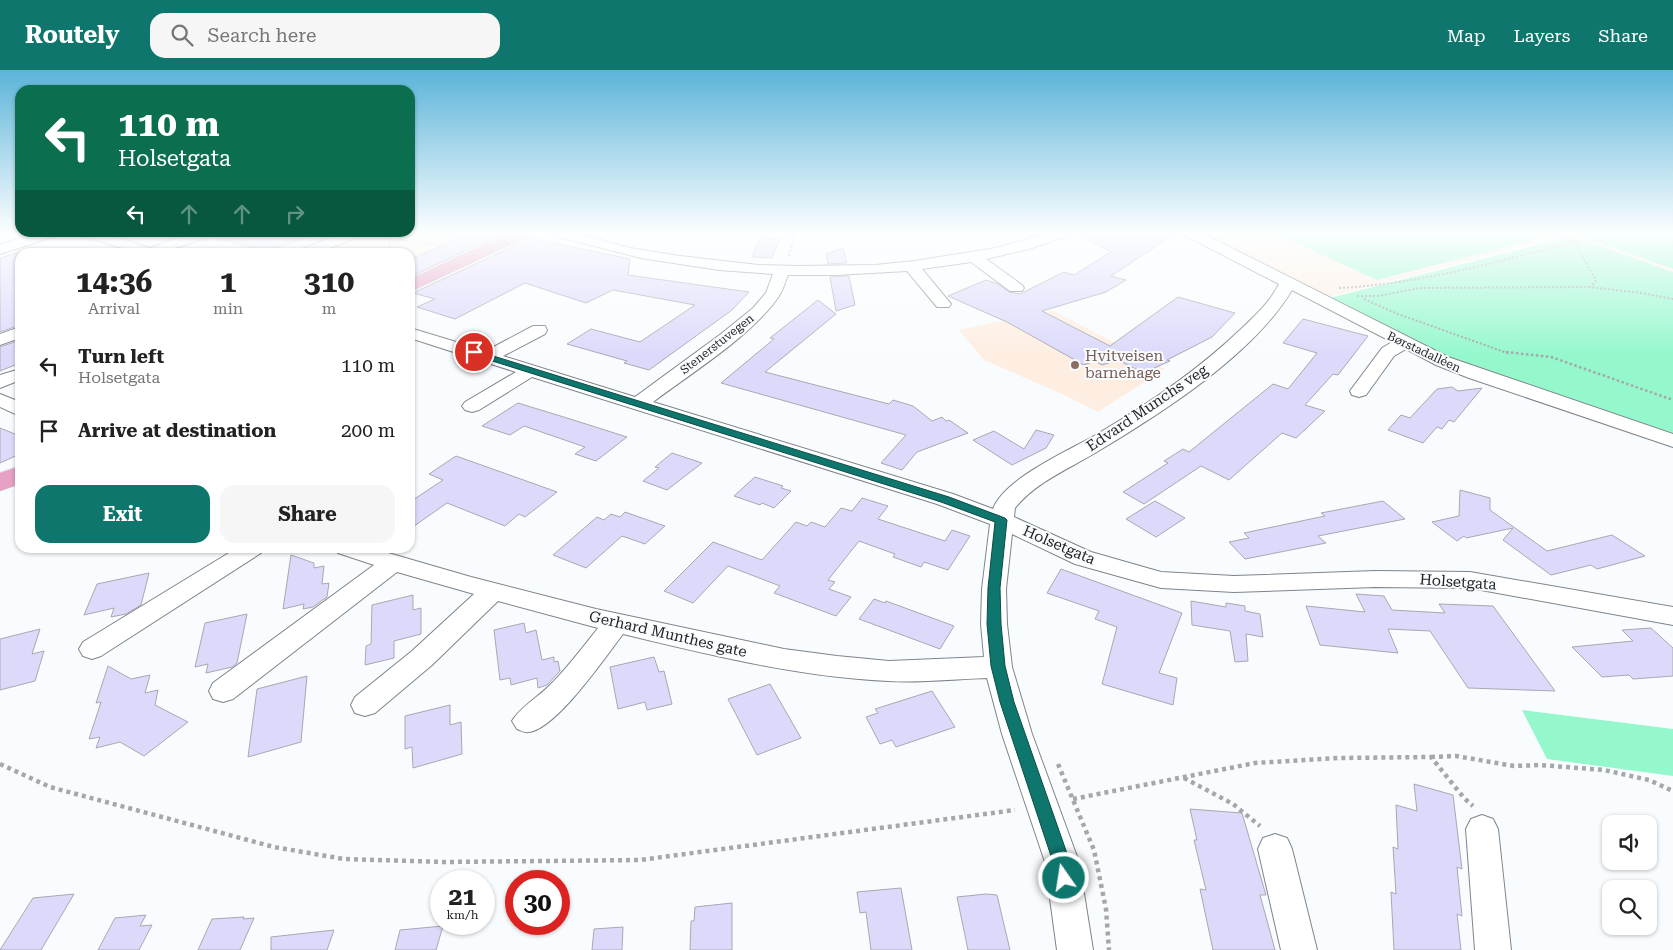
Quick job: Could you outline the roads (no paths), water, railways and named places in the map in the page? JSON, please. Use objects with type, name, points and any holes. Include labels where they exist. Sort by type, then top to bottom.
[{"type":"main road","points":[[415,284],[437,273]]},
{"type":"main road","points":[[0,483],[15,476]]},
{"type":"street","name":"Stenerstuvegen","points":[[639,403],[727,338],[759,311],[773,294],[781,273]]},
{"type":"street","points":[[917,273],[943,304]]},
{"type":"street","points":[[996,273],[1016,288]]},
{"type":"street","name":"Børstadalléen","points":[[1266,273],[1404,343],[1475,374],[1673,441]]},
{"type":"street","name":"Edvard Munchs veg","points":[[1075,950],[1062,862],[1017,734],[998,666],[994,624],[994,588],[1004,507],[1011,496],[1111,434],[1206,370],[1234,346],[1269,311],[1282,295],[1287,284]]},
{"type":"street","points":[[488,357],[539,330]]},
{"type":"street","points":[[0,340],[15,334]]},
{"type":"street","name":"Holsetgata","points":[[415,335],[945,499],[1001,520],[1083,558],[1161,580],[1234,584],[1375,579],[1470,580],[1673,616]]},
{"type":"street","points":[[1359,391],[1388,352],[1404,343]]},
{"type":"street","points":[[472,406],[531,370]]},
{"type":"street","points":[[0,382],[15,376]]},
{"type":"street","points":[[0,400],[15,408]]},
{"type":"street","points":[[92,649],[245,553]]},
{"type":"street","name":"Gerhard Munthes gate","points":[[363,553],[492,592],[616,624],[740,651],[813,664],[890,671],[998,666]]},
{"type":"street","points":[[223,691],[394,562]]},
{"type":"street","points":[[365,705],[422,658],[492,592]]},
{"type":"street","points":[[528,721],[538,716],[560,692],[616,624]]},
{"type":"street","points":[[1482,829],[1493,950]]},
{"type":"street","points":[[1275,849],[1300,950]]},
{"type":"place","name":"Hvitveisen barnehage","points":[[1075,365]]}]
